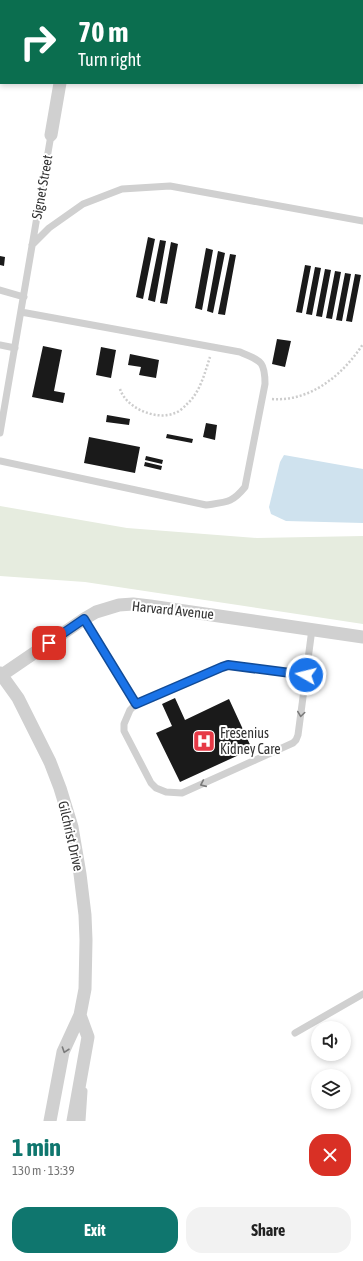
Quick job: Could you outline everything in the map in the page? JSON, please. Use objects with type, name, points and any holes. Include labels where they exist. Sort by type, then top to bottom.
[{"type":"street","name":"Signet Street","points":[[51,135],[60,84]]},
{"type":"street","name":"Harvard Avenue","points":[[1,674],[84,619],[107,608],[119,605],[133,604],[363,637]]},
{"type":"street","name":"Gilchrist Drive","points":[[1,674],[18,698],[50,762],[72,827],[80,874],[86,940],[85,989],[80,1015],[63,1052],[50,1121]]},
{"type":"street","points":[[73,1121],[88,1037],[80,1015]]},
{"type":"lane","name":"Signet Street","points":[[0,433],[51,135]]},
{"type":"lane","points":[[32,245],[49,228],[83,204],[122,189],[170,186],[363,220]]},
{"type":"lane","points":[[0,290],[24,294]]},
{"type":"lane","points":[[0,461],[206,505],[228,502],[238,495],[246,486],[265,384],[265,369],[258,359],[240,352],[21,312]]},
{"type":"lane","points":[[0,345],[15,348]]},
{"type":"lane","points":[[84,619],[136,704]]},
{"type":"lane","points":[[306,675],[228,665],[136,704],[126,717],[124,731],[151,783],[161,791],[166,792],[182,793],[293,743],[298,735],[306,675],[312,629]]},
{"type":"lane","points":[[295,1033],[363,994]]},
{"type":"lane","points":[[82,1121],[88,1037]]},
{"type":"path","points":[[263,398],[282,400],[314,390],[332,380],[357,354],[363,344]]},
{"type":"path","points":[[120,389],[122,396],[132,406],[160,415],[174,413],[188,404],[201,384],[213,347]]},
{"type":"shaded area","points":[[0,506],[127,528],[257,538],[363,536],[363,624],[85,582],[0,576]]},
{"type":"water","points":[[284,455],[363,469],[363,523],[286,521],[271,514],[269,507],[280,462]]},
{"type":"building","points":[[148,237],[155,239],[143,299],[136,297]]},
{"type":"building","points":[[160,240],[166,241],[155,302],[148,300]]},
{"type":"building","points":[[171,242],[178,244],[167,304],[160,303]]},
{"type":"building","points":[[206,248],[213,250],[202,310],[195,308]]},
{"type":"building","points":[[218,251],[225,253],[213,313],[207,311]]},
{"type":"building","points":[[230,254],[236,255],[225,315],[218,314]]},
{"type":"building","points":[[0,256],[5,257],[4,266],[0,265]]},
{"type":"building","points":[[305,265],[311,266],[302,313],[296,312]]},
{"type":"building","points":[[315,267],[321,268],[312,315],[306,314]]},
{"type":"building","points":[[325,269],[331,270],[322,317],[316,316]]},
{"type":"building","points":[[335,271],[341,272],[332,319],[326,318]]},
{"type":"building","points":[[345,273],[351,274],[342,321],[336,320]]},
{"type":"building","points":[[355,274],[361,275],[352,322],[346,321]]},
{"type":"building","points":[[277,339],[291,341],[285,367],[272,364]]},
{"type":"building","points":[[43,346],[62,350],[54,391],[65,393],[63,403],[32,397]]},
{"type":"building","points":[[101,347],[116,350],[111,378],[96,375]]},
{"type":"building","points":[[130,354],[159,360],[156,378],[139,375],[141,367],[128,365]]},
{"type":"building","points":[[107,415],[130,419],[129,425],[106,422]]},
{"type":"building","points":[[206,423],[217,425],[215,440],[203,437]]},
{"type":"building","points":[[167,434],[193,439],[192,443],[166,438]]},
{"type":"building","points":[[89,437],[140,447],[135,473],[84,463]]},
{"type":"building","points":[[146,456],[163,460],[162,464],[145,460]]},
{"type":"building","points":[[145,462],[162,466],[161,470],[144,466]]},
{"type":"building","name":"Fresenius Kidney Care","points":[[175,698],[185,720],[229,699],[252,749],[180,782],[156,733],[172,726],[162,704]]},
{"type":"place","name":"Fresenius Kidney Care","points":[[204,741]]},
{"type":"route","points":[[49,643],[84,619],[136,704],[228,665],[306,675]]}]
